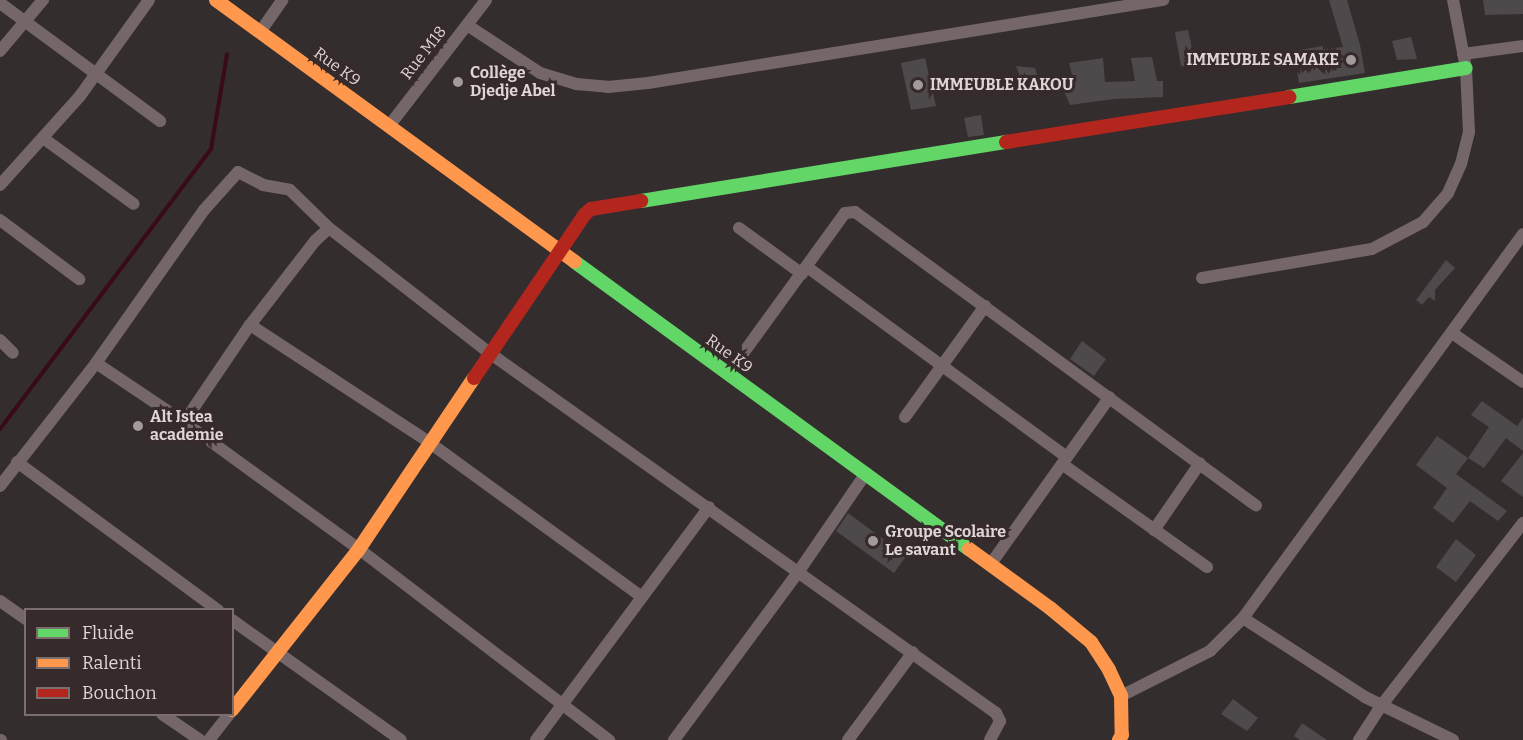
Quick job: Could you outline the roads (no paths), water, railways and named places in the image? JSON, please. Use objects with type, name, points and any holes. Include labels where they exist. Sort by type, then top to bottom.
[{"type":"street","points":[[0,51],[43,0]]},
{"type":"street","points":[[0,185],[98,73],[149,0]]},
{"type":"street","name":"Rue K9","points":[[216,0],[1050,608],[1091,642],[1109,670],[1121,696],[1122,735],[1119,740]]},
{"type":"street","points":[[260,32],[282,0]]},
{"type":"street","name":"Rue M18","points":[[389,126],[486,0]]},
{"type":"street","points":[[467,26],[540,73],[576,84],[608,87],[648,83],[1163,0]]},
{"type":"street","points":[[1203,278],[1372,249],[1423,222],[1448,193],[1461,164],[1469,132],[1464,61],[1454,0]]},
{"type":"street","points":[[0,3],[98,73],[160,121]]},
{"type":"street","points":[[234,708],[359,549],[429,442],[562,251],[585,214],[591,209],[1464,61],[1523,46]]},
{"type":"street","points":[[43,138],[134,204]]},
{"type":"street","points":[[0,486],[96,363],[204,210],[238,172],[263,184],[290,190],[329,228],[491,354],[996,713],[1000,721],[990,740]]},
{"type":"street","points":[[728,374],[845,213],[855,212],[1256,505]]},
{"type":"street","points":[[0,219],[79,279]]},
{"type":"street","points":[[184,422],[250,325],[315,241],[329,228]]},
{"type":"street","points":[[739,228],[943,366],[1154,530],[1207,567]]},
{"type":"street","points":[[1121,696],[1210,651],[1244,618],[1523,234]]},
{"type":"street","points":[[905,417],[985,306]]},
{"type":"street","points":[[250,325],[429,442],[642,597]]},
{"type":"street","points":[[1452,333],[1523,382]]},
{"type":"street","points":[[0,340],[13,352]]},
{"type":"street","points":[[96,363],[184,422],[359,549],[561,706],[609,740]]},
{"type":"street","points":[[990,565],[1110,397]]},
{"type":"street","points":[[17,462],[217,608]]},
{"type":"street","points":[[1154,530],[1200,463]]},
{"type":"street","points":[[674,740],[799,571],[866,473]]},
{"type":"street","points":[[536,740],[709,507]]},
{"type":"street","points":[[1359,740],[1382,706],[1523,523]]},
{"type":"street","points":[[0,601],[24,618]]},
{"type":"street","points":[[1244,618],[1382,706],[1453,740]]},
{"type":"street","points":[[234,621],[401,740]]},
{"type":"street","points":[[848,740],[913,652]]},
{"type":"street","points":[[165,716],[200,740]]},
{"type":"street","points":[[209,740],[227,716]]},
{"type":"waterway","points":[[0,429],[211,149],[227,54]]},
{"type":"place","name":"IMMEUBLE SAMAKE","points":[[1351,60]]},
{"type":"place","name":"Collège Djedje Abel","points":[[458,82]]},
{"type":"place","name":"IMMEUBLE KAKOU","points":[[918,85]]},
{"type":"place","name":"Alt Istea academie","points":[[138,426]]},
{"type":"place","name":"Groupe Scolaire Le savant","points":[[873,541]]}]
